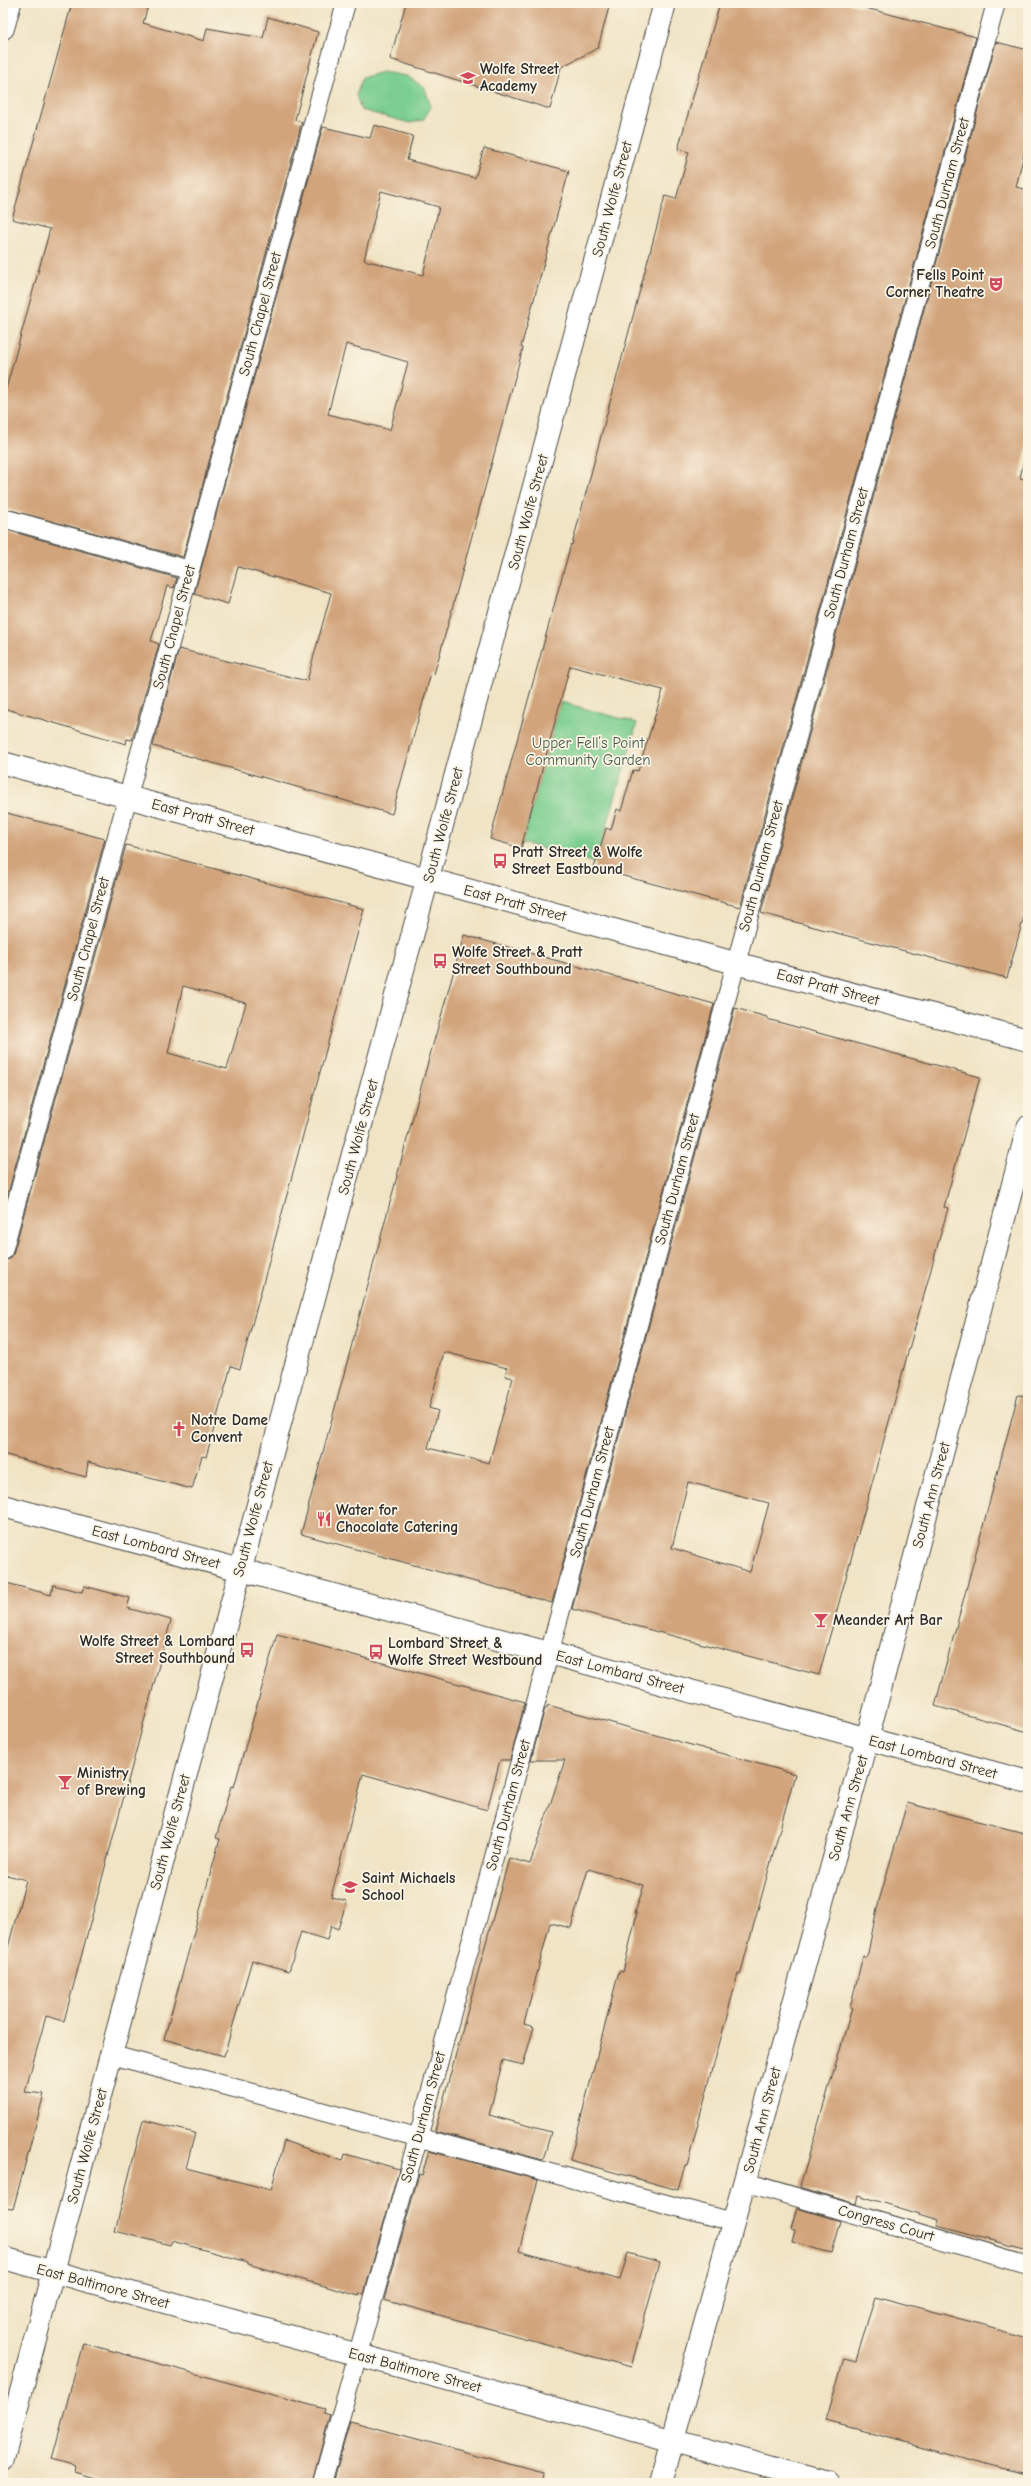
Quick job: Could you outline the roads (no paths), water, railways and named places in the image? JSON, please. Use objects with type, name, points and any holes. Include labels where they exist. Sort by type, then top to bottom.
[{"type":"main road","points":[[3,28],[10,3]]},
{"type":"main road","name":"South Wolfe Street","points":[[3,2459],[112,2055],[239,1569],[429,879],[665,3]]},
{"type":"main road","name":"East Pratt Street","points":[[3,763],[735,963],[1028,1040]]},
{"type":"main road","name":"South Ann Street","points":[[661,2483],[867,1739],[1028,1127]]},
{"type":"main road","name":"East Lombard Street","points":[[3,1506],[1028,1782]]},
{"type":"main road","name":"East Baltimore Street","points":[[3,2258],[828,2483]]},
{"type":"lane","name":"South Chapel Street","points":[[3,1251],[346,3]]},
{"type":"lane","name":"South Durham Street","points":[[322,2483],[418,2138],[996,3]]},
{"type":"lane","points":[[3,518],[189,570]]},
{"type":"lane","points":[[112,2055],[733,2222]]},
{"type":"lane","name":"Congress Court","points":[[745,2182],[1028,2265]]},
{"type":"place","name":"Wolfe Street Academy","points":[[468,78]]},
{"type":"place","name":"Fells Point Corner Theatre","points":[[996,284]]},
{"type":"place","name":"Pratt Street & Wolfe Street Eastbound","points":[[500,861]]},
{"type":"place","name":"Wolfe Street & Pratt Street Southbound","points":[[440,961]]},
{"type":"place","name":"Notre Dame Convent","points":[[179,1429]]},
{"type":"place","name":"Water for Chocolate Catering","points":[[324,1519]]},
{"type":"place","name":"Meander Art Bar","points":[[821,1620]]},
{"type":"place","name":"Wolfe Street & Lombard Street Southbound","points":[[247,1650]]},
{"type":"place","name":"Lombard Street & Wolfe Street Westbound","points":[[376,1652]]},
{"type":"place","name":"Ministry of Brewing","points":[[65,1782]]},
{"type":"place","name":"Saint Michaels School","points":[[350,1887]]},
{"type":"park label","name":"Upper Fell’s Point Community Garden","points":[[588,752]]}]
